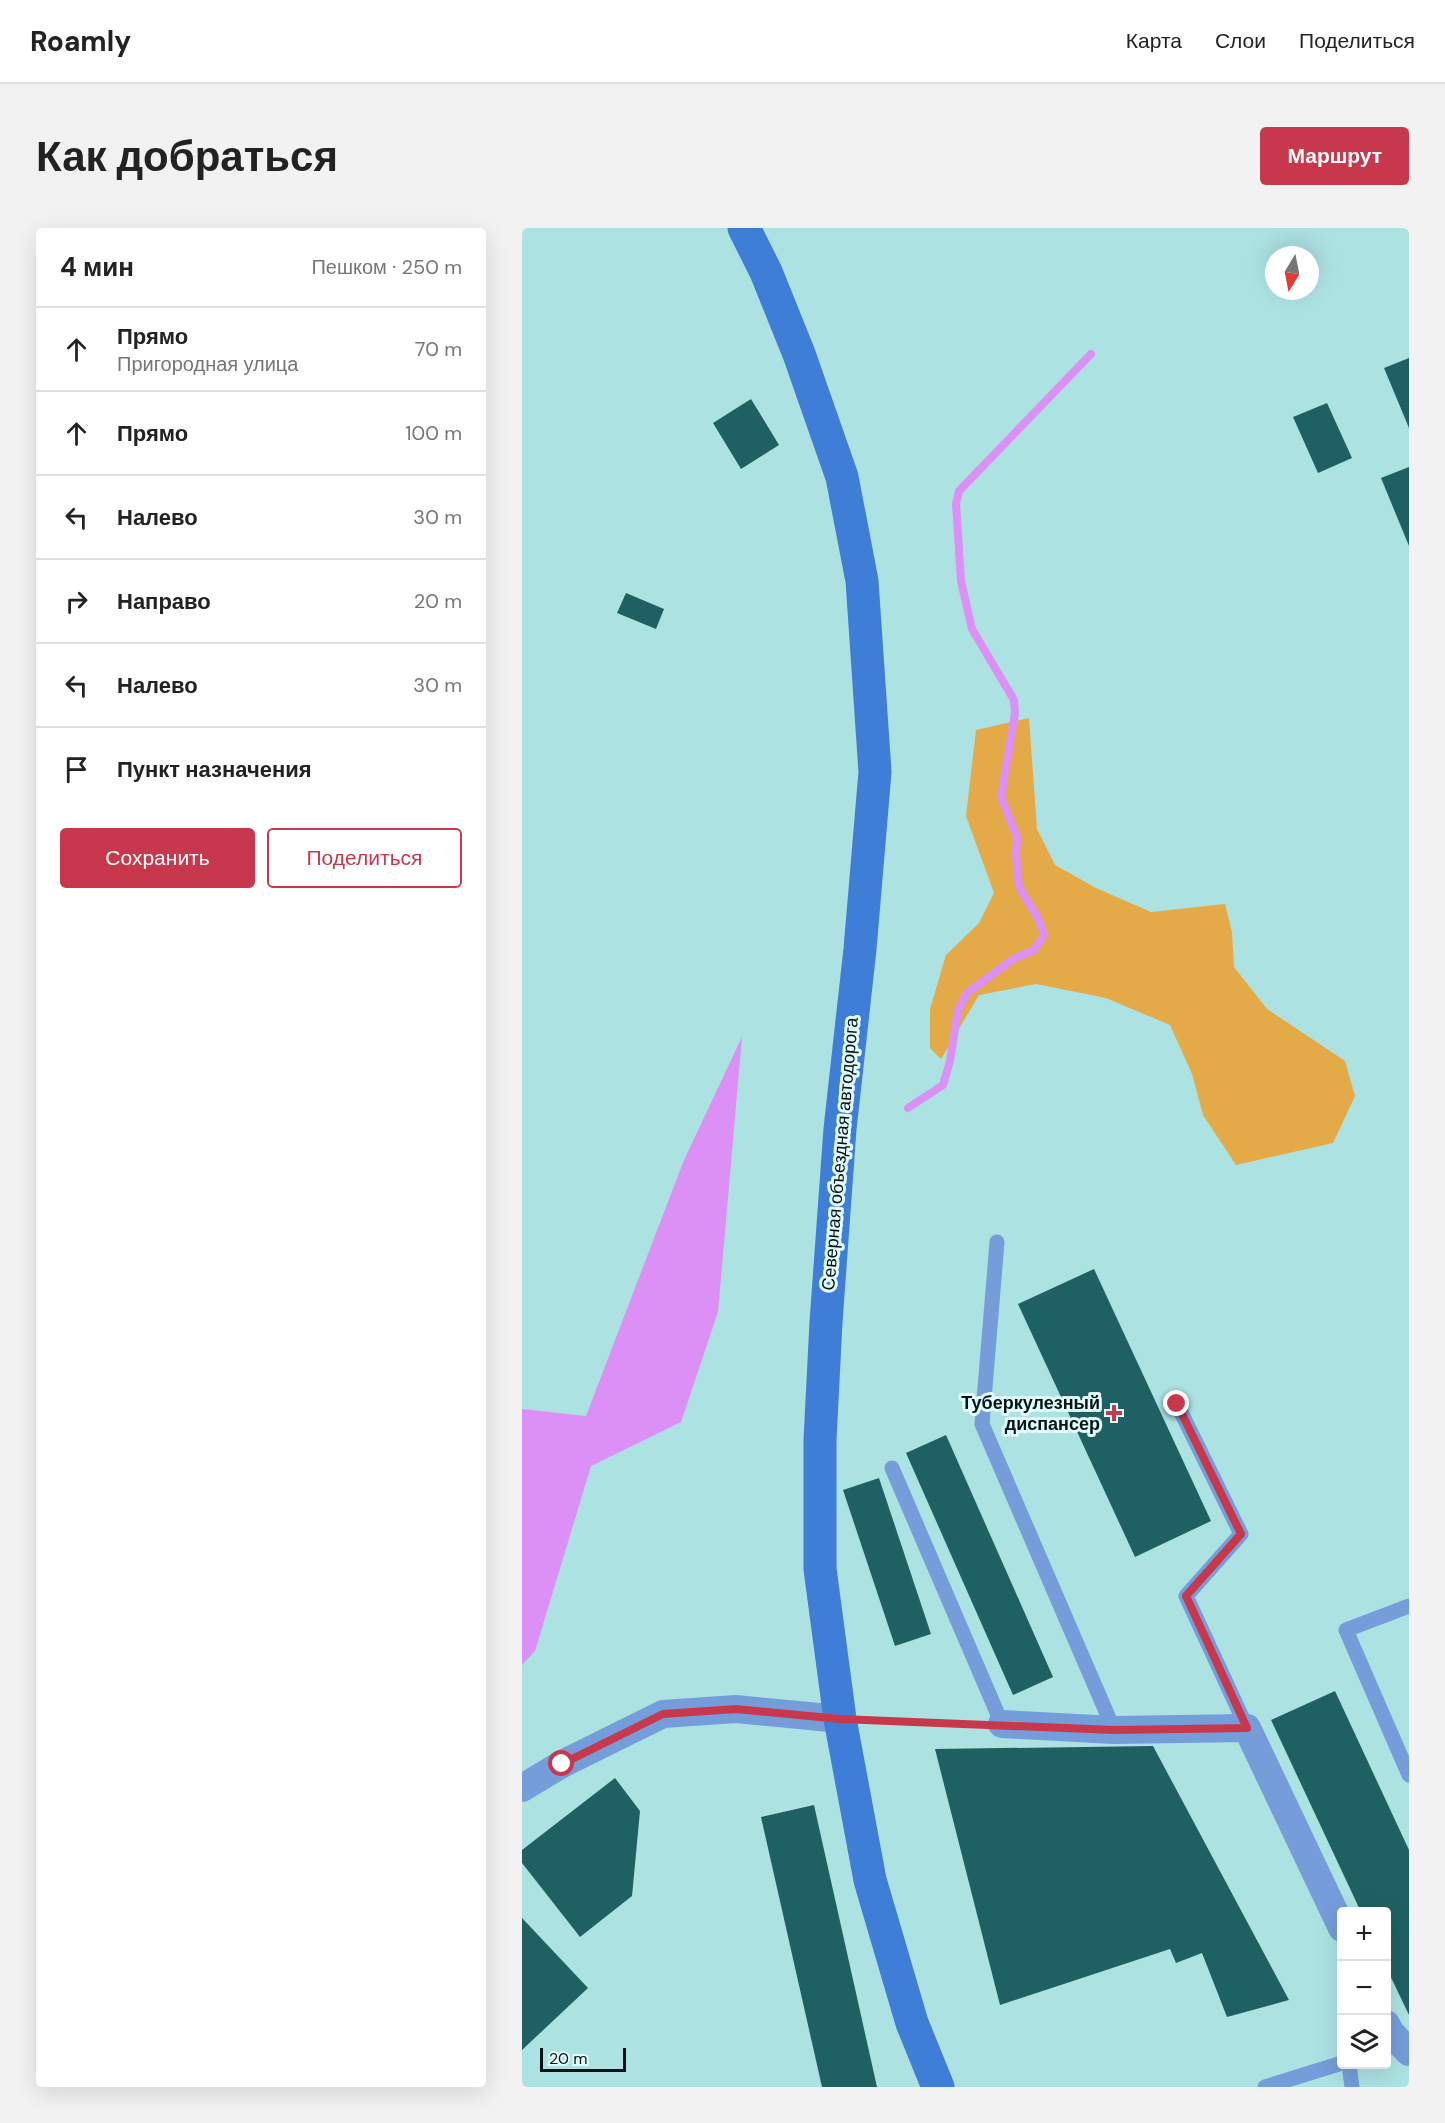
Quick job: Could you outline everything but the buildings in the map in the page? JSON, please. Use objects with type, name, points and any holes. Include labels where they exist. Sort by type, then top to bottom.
[{"type":"street","name":"Северная объездная автодорога","points":[[744,228],[766,272],[799,354],[842,477],[862,581],[874,760],[860,949],[838,1163],[820,1440],[820,1569],[840,1719],[870,1880],[912,2023],[938,2087]]},
{"type":"street","points":[[522,1788],[562,1764],[663,1714],[736,1709],[840,1719]]},
{"type":"street","points":[[1002,1724],[1114,1730],[1247,1728],[1337,1919]]},
{"type":"street","points":[[1391,2034],[1400,2051]]},
{"type":"lane","points":[[997,1242],[982,1424],[1114,1730]]},
{"type":"lane","points":[[1177,1404],[1241,1534],[1186,1596],[1247,1728]]},
{"type":"lane","points":[[892,1468],[1002,1724]]},
{"type":"lane","points":[[1409,1606],[1346,1630],[1409,1775]]},
{"type":"lane","points":[[1265,2087],[1337,2064]]},
{"type":"lane","points":[[1350,2069],[1352,2087]]},
{"type":"path","points":[[840,1719],[1002,1724]]},
{"type":"shaded area","points":[[1029,718],[1037,829],[1055,865],[1096,888],[1151,912],[1225,904],[1232,932],[1234,967],[1267,1009],[1345,1061],[1355,1096],[1333,1143],[1236,1165],[1203,1115],[1192,1074],[1170,1025],[1106,998],[1036,984],[979,995],[941,1059],[930,1048],[930,1009],[946,955],[979,923],[994,893],[966,816],[976,730]]},
{"type":"shaded area","points":[[742,1037],[718,1312],[681,1422],[591,1466],[535,1651],[522,1665],[522,1409],[586,1416],[684,1160]]},
{"type":"waterway","points":[[908,1108],[943,1085],[950,1061],[958,1010],[967,993],[1013,959],[1034,950],[1044,935],[1038,918],[1019,887],[1017,837],[1001,797],[1015,713],[1014,700],[972,629],[961,581],[956,504],[959,491],[1091,354]]},
{"type":"place","name":"Туберкулезный диспансер","points":[[1114,1413]]},
{"type":"route","points":[[562,1764],[663,1714],[736,1709],[840,1719],[1114,1730],[1247,1728],[1186,1596],[1241,1534],[1177,1404]]}]
